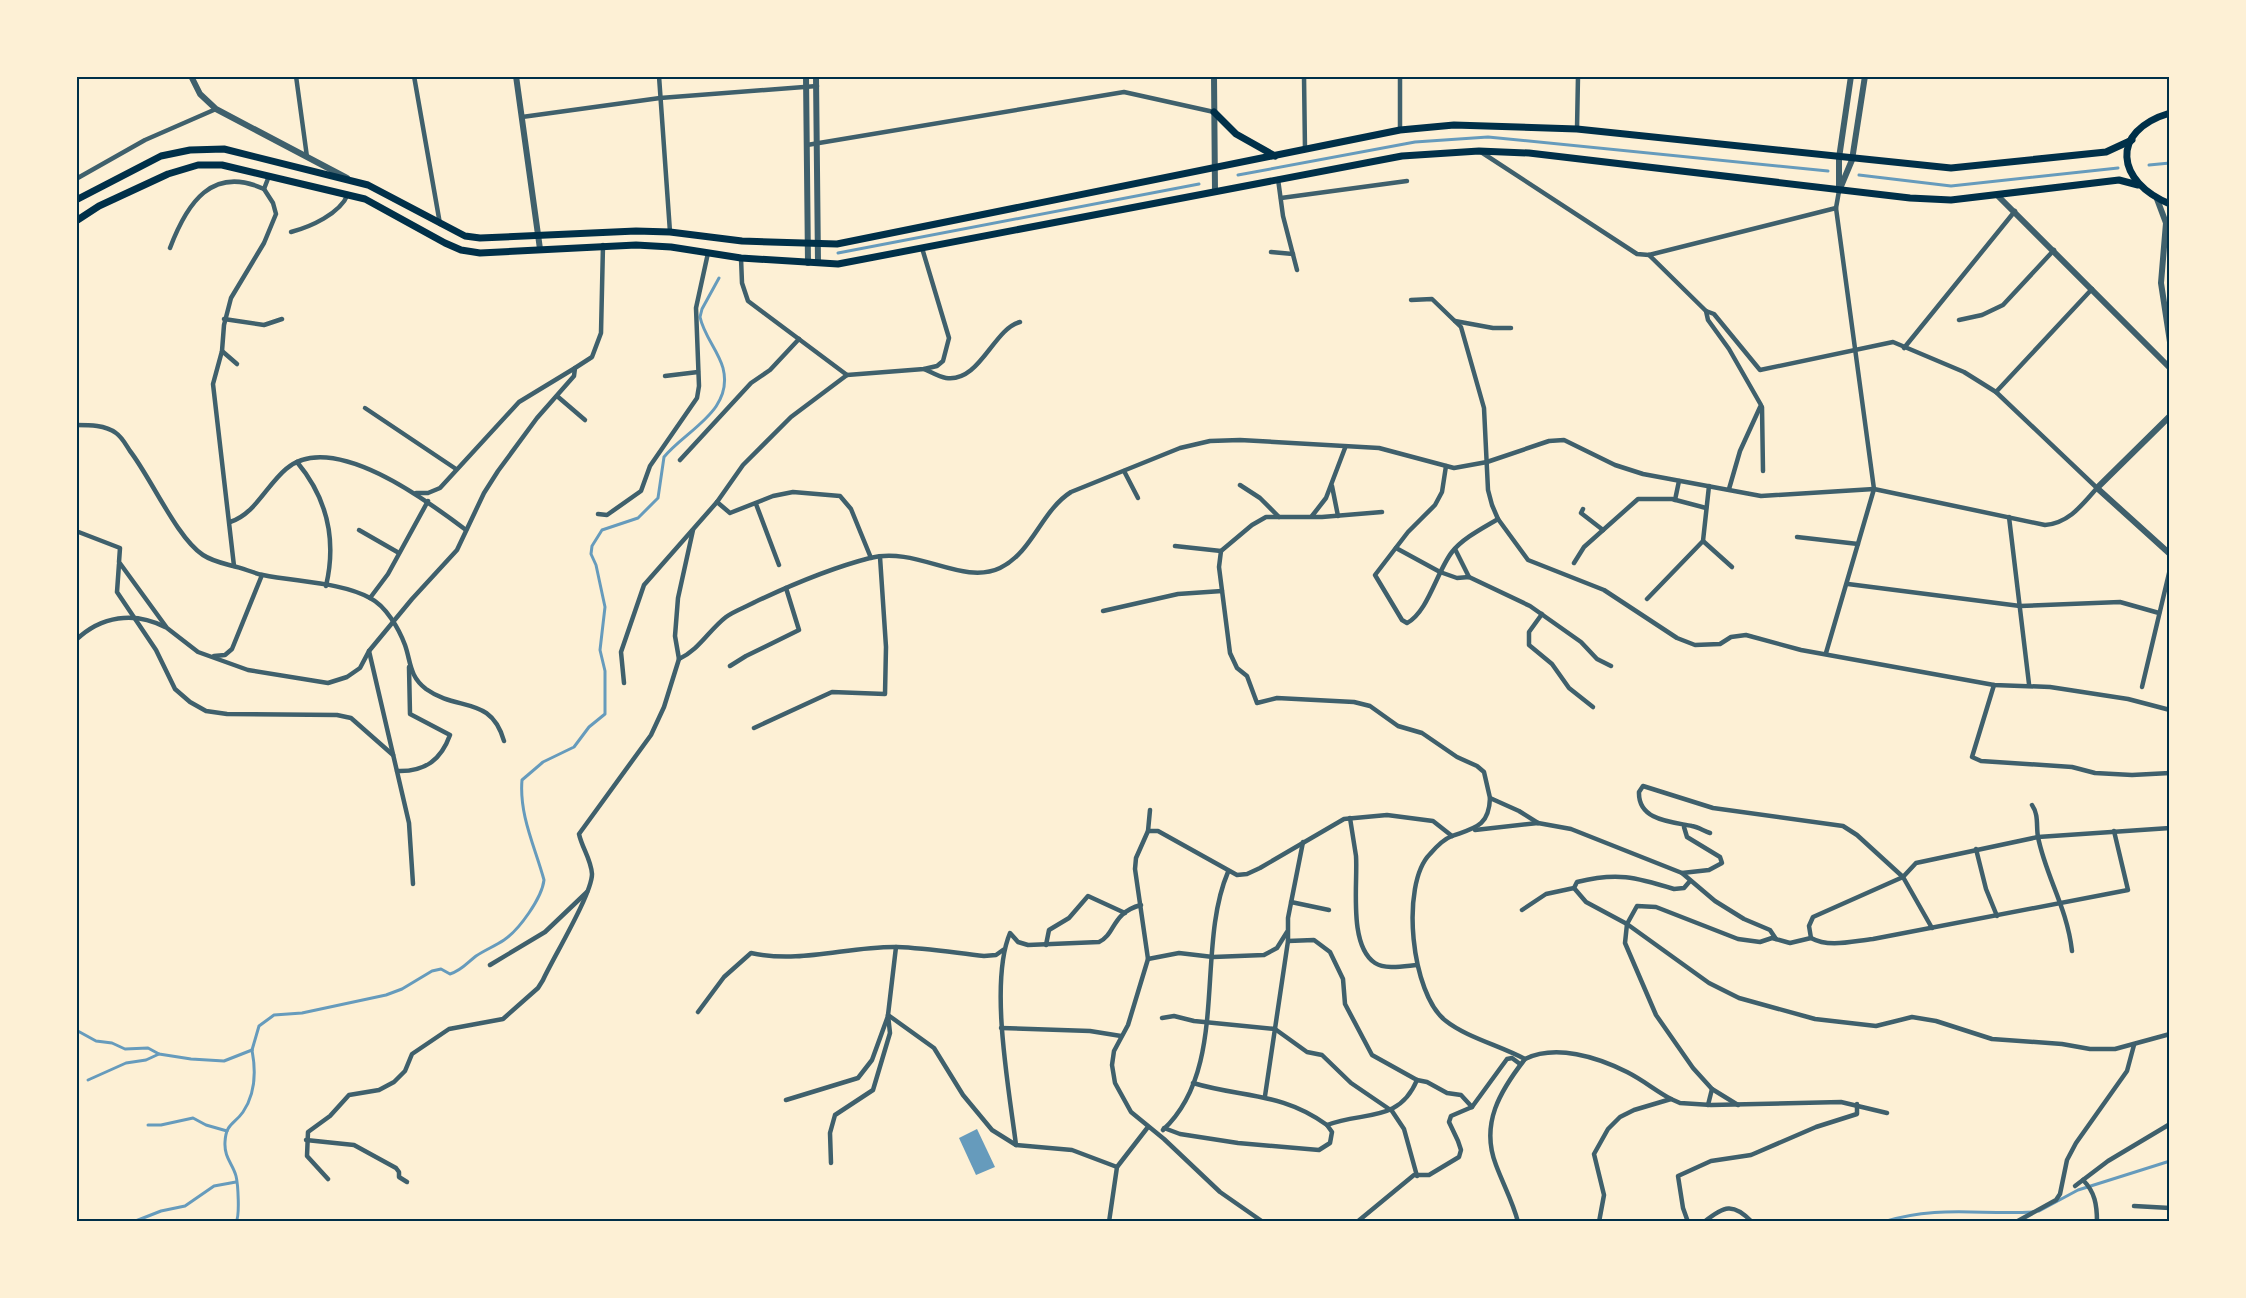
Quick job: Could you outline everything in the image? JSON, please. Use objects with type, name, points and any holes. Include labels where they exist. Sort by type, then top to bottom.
[{"type":"main road","points":[[76,200],[151,160],[179,151],[224,149],[350,180],[381,192],[465,237],[670,232],[742,241],[837,244],[1400,130],[1454,125],[1577,129],[1852,160],[1966,167],[2106,152],[2132,140],[2147,124],[2167,114],[2169,108]]},
{"type":"main road","points":[[1214,112],[1236,134],[1275,156]]},
{"type":"main road","points":[[2132,140],[2127,164],[2138,185]]},
{"type":"main road","points":[[76,221],[99,206],[184,168],[222,165],[348,194],[377,204],[461,250],[480,253],[603,245],[671,247],[741,258],[838,264],[1402,156],[1479,151],[1529,153],[1839,191],[1951,200],[2119,180],[2138,185],[2157,199],[2169,204]]},
{"type":"street","points":[[191,76],[200,94],[216,109],[350,180]]},
{"type":"street","points":[[296,76],[307,157]]},
{"type":"street","points":[[414,76],[440,224]]},
{"type":"street","points":[[516,76],[540,249]]},
{"type":"street","points":[[659,76],[670,232]]},
{"type":"street","points":[[806,76],[808,263]]},
{"type":"street","points":[[816,76],[818,263]]},
{"type":"street","points":[[1214,76],[1215,192]]},
{"type":"street","points":[[1304,76],[1305,150]]},
{"type":"street","points":[[1400,76],[1400,130]]},
{"type":"street","points":[[1577,129],[1578,76]]},
{"type":"street","points":[[1826,653],[1874,489],[1853,351],[1836,208],[1839,191],[1839,158],[1851,76]]},
{"type":"street","points":[[1839,191],[1852,160],[1865,76]]},
{"type":"street","points":[[522,117],[660,98],[817,86]]},
{"type":"street","points":[[807,145],[1124,92],[1214,112]]},
{"type":"street","points":[[76,179],[145,140],[216,109]]},
{"type":"street","points":[[1479,151],[1567,211],[1637,254],[1649,255],[1836,208]]},
{"type":"street","points":[[264,189],[269,176]]},
{"type":"street","points":[[170,248],[182,221],[207,191],[224,180],[236,179],[264,189],[273,203],[276,214],[264,243],[231,298],[225,319],[222,351],[213,384],[234,566]]},
{"type":"street","points":[[1278,179],[1283,216],[1297,270]]},
{"type":"street","points":[[1281,198],[1407,181]]},
{"type":"street","points":[[291,232],[330,214],[348,194]]},
{"type":"street","points":[[1998,196],[2169,368]]},
{"type":"street","points":[[2157,199],[2166,223],[2167,248],[2161,282],[2169,342]]},
{"type":"street","points":[[1904,348],[2015,211]]},
{"type":"street","points":[[416,493],[428,493],[440,488],[519,402],[592,357],[601,333],[603,245]]},
{"type":"street","points":[[624,683],[621,652],[644,585],[717,502],[743,465],[782,426],[847,375],[924,369],[937,366],[943,361],[949,338],[922,248]]},
{"type":"street","points":[[1959,320],[1982,315],[2003,305],[2054,250]]},
{"type":"street","points":[[1271,252],[1293,254]]},
{"type":"street","points":[[597,514],[607,515],[641,491],[650,466],[697,398],[699,386],[696,308],[708,253]]},
{"type":"street","points":[[1649,255],[1706,311],[1714,314],[1760,370],[1893,342],[1964,372],[1996,392],[2169,554]]},
{"type":"street","points":[[741,258],[742,283],[748,301],[826,356],[847,375]]},
{"type":"street","points":[[1996,392],[2092,289]]},
{"type":"street","points":[[1411,300],[1432,299],[1461,327],[1484,408],[1488,490],[1498,519],[1528,560],[1604,590],[1677,638],[1695,645],[1714,645],[1738,634],[1746,635],[1826,653],[1994,685],[2029,684],[2108,696],[2169,710]]},
{"type":"street","points":[[1706,311],[1708,320],[1729,349],[1761,405],[1763,471]]},
{"type":"street","points":[[225,319],[264,325],[282,319]]},
{"type":"street","points":[[1455,321],[1493,328],[1511,328]]},
{"type":"street","points":[[924,369],[947,378],[961,375],[984,359],[1007,327],[1020,322]]},
{"type":"street","points":[[680,460],[751,383],[770,369],[799,339]]},
{"type":"street","points":[[222,351],[237,364]]},
{"type":"street","points":[[76,640],[97,624],[133,617],[156,622],[198,652],[248,670],[328,683],[347,677],[360,668],[369,651],[457,550],[498,471],[574,376],[575,368]]},
{"type":"street","points":[[665,376],[698,372]]},
{"type":"street","points":[[557,396],[585,420]]},
{"type":"street","points":[[1729,489],[1740,451],[1761,405]]},
{"type":"street","points":[[365,408],[456,469]]},
{"type":"street","points":[[679,659],[702,642],[728,615],[786,588],[871,558],[916,557],[962,572],[984,573],[997,569],[1011,562],[1031,542],[1064,497],[1089,483],[1180,448],[1210,441],[1240,440],[1392,450],[1454,468],[1487,462],[1549,441],[1564,440],[1615,465],[1643,474],[1761,496],[1874,489],[2045,525],[2057,524],[2076,511],[2169,416]]},
{"type":"street","points":[[76,425],[106,428],[118,434],[159,494],[182,534],[201,554],[262,575],[326,585],[370,597],[382,607],[405,645],[409,667],[410,714],[450,735],[437,759],[425,767],[412,771],[398,771]]},
{"type":"street","points":[[1312,516],[1332,485],[1345,448]]},
{"type":"street","points":[[230,522],[243,518],[260,496],[297,462],[328,458],[351,463],[388,477],[428,501],[466,530]]},
{"type":"street","points":[[297,462],[314,485],[328,520],[331,556],[326,585]]},
{"type":"street","points":[[1446,466],[1442,492],[1435,505],[1395,548],[1374,576],[1407,623],[1424,605],[1440,572],[1455,549],[1498,519]]},
{"type":"street","points":[[1124,471],[1138,498]]},
{"type":"street","points":[[1675,500],[1679,481]]},
{"type":"street","points":[[1240,485],[1260,498],[1279,517]]},
{"type":"street","points":[[1332,485],[1338,516]]},
{"type":"street","points":[[1647,599],[1703,541],[1709,486]]},
{"type":"street","points":[[717,502],[730,513],[773,496],[793,492],[840,496],[851,509],[871,558]]},
{"type":"street","points":[[1574,563],[1584,547],[1638,499],[1675,500],[1707,508]]},
{"type":"street","points":[[370,597],[388,574],[428,501]]},
{"type":"street","points":[[756,504],[779,565]]},
{"type":"street","points":[[1583,509],[1581,513],[1603,530]]},
{"type":"street","points":[[1382,512],[1259,520],[1221,551],[1219,567],[1230,653],[1237,668],[1247,676],[1257,703],[1277,699],[1354,702],[1370,706],[1398,726],[1422,733],[1457,757],[1477,766],[1484,772],[1490,798],[1484,820],[1474,831]]},
{"type":"street","points":[[2008,517],[2029,684]]},
{"type":"street","points":[[359,530],[399,553]]},
{"type":"street","points":[[328,1179],[308,1160],[306,1140],[310,1129],[330,1116],[349,1095],[379,1090],[394,1082],[405,1071],[412,1054],[449,1029],[503,1019],[538,988],[587,892],[592,876],[579,834],[651,735],[664,707],[679,659],[675,636],[678,598],[693,530]]},
{"type":"street","points":[[76,531],[120,548],[117,592],[156,650],[175,689],[190,702],[206,711],[227,714],[337,715],[351,718],[393,755]]},
{"type":"street","points":[[1797,537],[1858,544]]},
{"type":"street","points":[[1703,541],[1732,567]]},
{"type":"street","points":[[1175,546],[1221,551]]},
{"type":"street","points":[[1395,548],[1440,572],[1457,578],[1469,578],[1530,606],[1581,642],[1597,659],[1611,666]]},
{"type":"street","points":[[1455,549],[1469,578]]},
{"type":"street","points":[[754,728],[832,692],[885,694],[886,647],[880,557]]},
{"type":"street","points":[[119,562],[167,628]]},
{"type":"street","points":[[2142,687],[2169,569]]},
{"type":"street","points":[[212,657],[225,655],[232,649],[262,575]]},
{"type":"street","points":[[1848,584],[2020,606],[2120,602],[2159,613]]},
{"type":"street","points":[[730,666],[799,630],[786,588]]},
{"type":"street","points":[[1103,610],[1179,594],[1222,591]]},
{"type":"street","points":[[1542,614],[1528,632],[1529,645],[1552,664],[1569,688],[1593,707]]},
{"type":"street","points":[[369,651],[409,823],[413,884]]},
{"type":"street","points":[[409,667],[421,684],[436,695],[490,714],[500,724],[504,741]]},
{"type":"street","points":[[1994,685],[1972,757],[1981,761],[2072,767],[2095,773],[2132,775],[2169,773]]},
{"type":"street","points":[[1710,833],[1690,825],[1684,827],[1659,820],[1642,804],[1639,792],[1643,786],[1713,807],[1843,826],[1857,835],[1904,877],[1932,928]]},
{"type":"street","points":[[1490,798],[1519,811],[1538,823]]},
{"type":"street","points":[[2032,805],[2036,813],[2038,837],[2070,931],[2072,951]]},
{"type":"street","points":[[1150,810],[1148,831],[1136,858],[1136,879],[1148,959],[1128,1025],[1114,1051],[1112,1065],[1115,1083],[1131,1112],[1213,1186],[1263,1221]]},
{"type":"street","points":[[1148,831],[1158,831],[1237,875],[1247,874],[1332,824],[1350,818],[1387,815],[1433,821],[1452,836]]},
{"type":"street","points":[[1350,818],[1356,857],[1356,912],[1362,946],[1374,963],[1381,966],[1417,965]]},
{"type":"street","points":[[1525,1059],[1446,1022],[1424,990],[1417,965],[1413,930],[1419,871],[1425,859],[1452,836],[1538,823],[1571,829],[1682,873],[1702,892],[1744,920],[1770,930],[1776,939]]},
{"type":"street","points":[[1682,873],[1710,870],[1722,862],[1720,857],[1687,837],[1684,827]]},
{"type":"street","points":[[1811,938],[1809,926],[1813,917],[1904,877],[1916,863],[2038,837],[2169,828]]},
{"type":"street","points":[[1738,1105],[1712,1089],[1656,1015],[1625,943],[1627,924],[1637,906],[1656,907],[1737,939],[1760,942],[1776,939],[1790,943],[1811,938],[1820,943],[1831,944],[1932,928],[2128,890],[2114,831]]},
{"type":"street","points":[[1265,1096],[1288,941],[1291,902],[1303,842]]},
{"type":"street","points":[[1976,849],[1986,889],[1997,916]]},
{"type":"street","points":[[1158,1134],[1170,1123],[1192,1083],[1202,1058],[1208,977],[1213,957],[1220,889],[1228,872]]},
{"type":"street","points":[[1574,888],[1577,882],[1605,875],[1626,876],[1674,889],[1684,888],[1690,881]]},
{"type":"street","points":[[1522,910],[1546,894],[1574,888]]},
{"type":"street","points":[[1574,888],[1586,902],[1627,924],[1710,983],[1739,998],[1815,1019],[1876,1026],[1912,1017],[1936,1021],[1992,1039],[2062,1044],[2090,1049],[2134,1045],[2169,1034]]},
{"type":"street","points":[[490,965],[545,932],[587,892]]},
{"type":"street","points":[[1046,945],[1049,930],[1069,918],[1088,896],[1125,912]]},
{"type":"street","points":[[1291,902],[1329,910]]},
{"type":"street","points":[[1016,1145],[1001,1028],[1003,950],[1010,933],[1018,942],[1046,945],[1099,942],[1107,936],[1113,924],[1125,912],[1141,904]]},
{"type":"street","points":[[1148,959],[1179,953],[1213,957],[1264,955],[1277,948],[1287,932]]},
{"type":"street","points":[[1288,941],[1314,940],[1330,952],[1343,980],[1348,1012],[1372,1055],[1417,1080],[1464,1097],[1472,1107]]},
{"type":"street","points":[[698,1012],[724,976],[751,953],[768,957],[804,957],[896,947],[984,956],[996,955],[1003,950]]},
{"type":"street","points":[[786,1100],[858,1078],[872,1060],[888,1015],[896,947]]},
{"type":"street","points":[[888,1015],[934,1048],[963,1095],[992,1130],[1016,1145],[1072,1150],[1117,1167]]},
{"type":"street","points":[[831,1163],[830,1133],[835,1115],[873,1090],[890,1033],[888,1015]]},
{"type":"street","points":[[1162,1018],[1174,1016],[1206,1022],[1275,1029],[1307,1052],[1322,1055],[1351,1083],[1392,1111],[1404,1129],[1417,1176]]},
{"type":"street","points":[[1001,1028],[1090,1031],[1121,1036]]},
{"type":"street","points":[[2016,1221],[2056,1200],[2060,1194],[2067,1160],[2076,1143],[2127,1071],[2134,1045]]},
{"type":"street","points":[[1518,1221],[1495,1163],[1490,1124],[1493,1108],[1520,1064],[1525,1059],[1551,1050],[1584,1057],[1626,1071],[1671,1099],[1691,1104],[1841,1102],[1887,1113]]},
{"type":"street","points":[[1357,1221],[1381,1200],[1417,1176],[1430,1174],[1459,1157],[1461,1150],[1449,1122],[1451,1116],[1472,1107],[1507,1059],[1512,1058],[1520,1064]]},
{"type":"street","points":[[1327,1125],[1392,1111],[1414,1089],[1417,1080]]},
{"type":"street","points":[[1164,1128],[1180,1134],[1238,1143],[1319,1150],[1330,1143],[1332,1132],[1327,1125],[1296,1105],[1265,1096],[1222,1091],[1192,1083]]},
{"type":"street","points":[[1708,1105],[1712,1089]]},
{"type":"street","points":[[1599,1221],[1604,1195],[1594,1154],[1599,1142],[1620,1117],[1634,1110],[1671,1099]]},
{"type":"street","points":[[1688,1221],[1683,1208],[1678,1176],[1712,1161],[1751,1155],[1816,1127],[1857,1114],[1857,1104]]},
{"type":"street","points":[[2075,1186],[2108,1161],[2169,1124]]},
{"type":"street","points":[[1109,1221],[1117,1167],[1148,1127]]},
{"type":"street","points":[[306,1140],[354,1145],[396,1168],[399,1177],[407,1182]]},
{"type":"street","points":[[2083,1180],[2091,1187],[2095,1198],[2097,1221]]},
{"type":"street","points":[[2134,1206],[2169,1208]]},
{"type":"street","points":[[1704,1221],[1721,1209],[1728,1208],[1744,1213],[1752,1221]]},
{"type":"water","points":[[977,1129],[995,1167],[976,1175],[959,1138]]},
{"type":"waterway","points":[[1238,175],[1415,142],[1488,137],[1828,171]]},
{"type":"waterway","points":[[2149,165],[2170,163]]},
{"type":"waterway","points":[[1859,175],[1951,186],[2118,168]]},
{"type":"waterway","points":[[838,253],[1199,184]]},
{"type":"waterway","points":[[252,1050],[259,1026],[274,1015],[302,1013],[386,995],[402,989],[432,971],[441,969],[450,974],[457,971],[510,935],[523,921],[539,896],[544,880],[525,818],[522,780],[543,762],[574,747],[589,727],[605,714],[605,671],[600,650],[605,607],[596,565],[591,554],[592,546],[602,530],[638,518],[658,498],[664,457],[706,418],[722,396],[725,383],[723,368],[700,317],[719,278]]},
{"type":"waterway","points":[[76,1030],[96,1041],[112,1043],[125,1049],[148,1048],[159,1054],[191,1059],[224,1061],[252,1050]]},
{"type":"waterway","points":[[236,1222],[237,1180],[227,1157],[225,1142],[229,1128],[243,1112],[253,1090],[252,1050]]},
{"type":"waterway","points":[[88,1080],[126,1063],[146,1060],[159,1054]]},
{"type":"waterway","points":[[148,1125],[161,1125],[193,1118],[206,1125],[227,1131]]},
{"type":"waterway","points":[[2039,1211],[2078,1190],[2170,1161]]},
{"type":"waterway","points":[[133,1222],[161,1211],[185,1206],[214,1186],[236,1182]]},
{"type":"waterway","points":[[1883,1222],[1940,1212],[2033,1212]]}]
